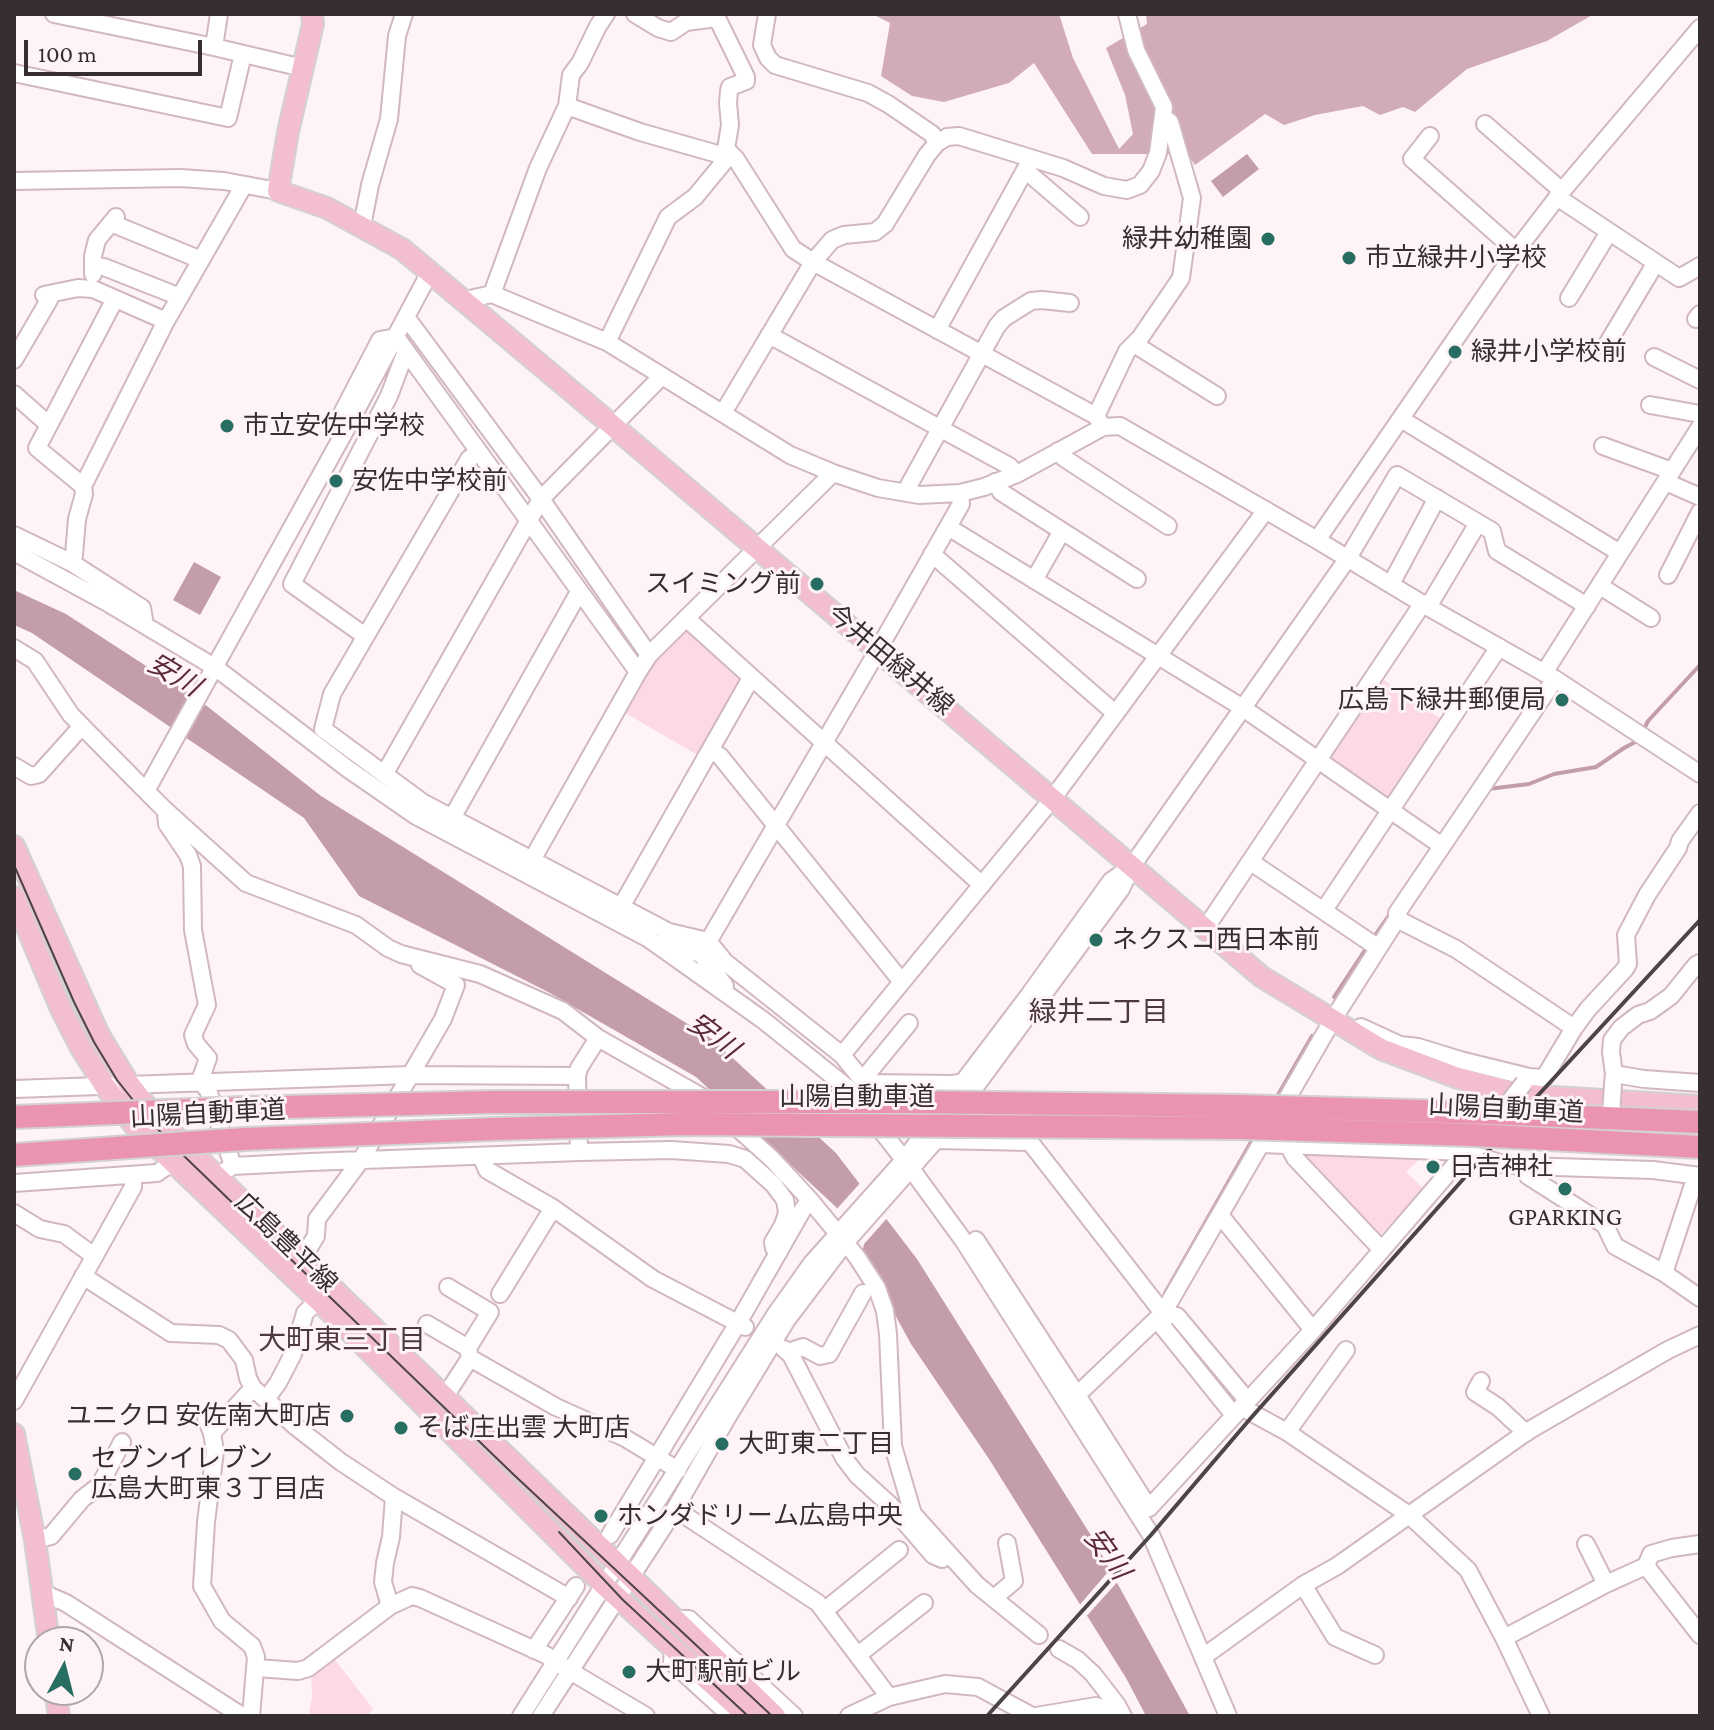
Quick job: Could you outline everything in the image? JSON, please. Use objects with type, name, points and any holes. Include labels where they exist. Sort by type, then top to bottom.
[{"type":"highway","name":"山陽自動車道","points":[[14,1117],[492,1102],[860,1101],[1241,1106],[1700,1122]]},
{"type":"highway","name":"山陽自動車道","points":[[14,1155],[261,1138],[686,1124],[1241,1128],[1473,1135],[1700,1147]]},
{"type":"main road","points":[[278,191],[313,24],[312,14]]},
{"type":"main road","name":"今井田緑井線","points":[[278,191],[327,208],[402,249],[1262,977],[1381,1049],[1458,1078],[1538,1096],[1700,1106]]},
{"type":"main road","name":"広島豊平線","points":[[14,846],[99,1035],[129,1084],[154,1116],[225,1171],[302,1259],[624,1570],[682,1619],[775,1716]]},
{"type":"main road","name":"広島豊平線","points":[[14,897],[61,1009],[81,1048],[134,1125],[318,1300],[675,1657],[747,1716]]},
{"type":"main road","points":[[14,1434],[35,1540],[47,1626]]},
{"type":"street","points":[[54,14],[303,68]]},
{"type":"street","points":[[214,47],[219,14]]},
{"type":"street","points":[[362,226],[389,119],[397,36],[404,14]]},
{"type":"street","points":[[492,294],[538,168],[567,106],[571,75],[606,14]]},
{"type":"street","points":[[635,14],[671,32],[686,22],[717,18],[746,77],[746,81],[730,87],[730,125],[726,149],[793,249],[1100,421],[1120,426],[1266,510],[1550,676],[1700,774]]},
{"type":"street","points":[[767,14],[762,45],[775,65],[868,93],[932,134],[937,143]]},
{"type":"street","points":[[723,413],[813,262],[832,240],[844,235],[875,232],[885,224],[927,155],[947,137],[959,136],[1029,164],[1063,168],[1104,186],[1127,190],[1140,185],[1151,171],[1158,153],[1164,107],[1136,50],[1127,14]]},
{"type":"street","points":[[1317,540],[1516,251],[1560,194],[1694,46],[1700,28]]},
{"type":"street","points":[[14,73],[228,118],[243,54]]},
{"type":"street","points":[[567,106],[640,132],[732,158]]},
{"type":"street","points":[[465,300],[492,294],[607,342],[790,455],[833,473],[878,488],[919,495],[960,493],[1017,474],[1058,451],[1100,421],[1127,351],[1140,338],[1181,278],[1192,198],[1170,122],[1163,117]]},
{"type":"street","points":[[1485,124],[1560,194],[1655,264],[1679,278],[1700,266]]},
{"type":"street","points":[[1430,136],[1412,159],[1516,251]]},
{"type":"street","points":[[607,342],[668,217],[695,197],[732,158]]},
{"type":"street","points":[[1029,164],[1080,217]]},
{"type":"street","points":[[937,330],[1029,164]]},
{"type":"street","points":[[14,181],[180,178],[278,191]]},
{"type":"street","points":[[72,563],[83,486],[166,321],[244,185]]},
{"type":"street","points":[[93,289],[97,240],[114,219],[201,260]]},
{"type":"street","points":[[1569,298],[1609,232]]},
{"type":"street","points":[[1606,346],[1655,264]]},
{"type":"street","points":[[93,265],[180,297]]},
{"type":"street","points":[[146,791],[430,272]]},
{"type":"street","points":[[14,360],[49,300],[47,294],[78,288],[93,289],[166,321]]},
{"type":"street","points":[[83,486],[37,448],[115,299]]},
{"type":"street","points":[[907,493],[997,326],[1031,301],[1070,303]]},
{"type":"street","points":[[406,317],[541,499],[649,655]]},
{"type":"street","points":[[769,335],[1009,466],[1017,474]]},
{"type":"street","points":[[396,337],[638,672]]},
{"type":"street","points":[[1134,344],[1217,396]]},
{"type":"street","points":[[365,636],[292,584],[389,396],[406,351]]},
{"type":"street","points":[[1654,357],[1700,380]]},
{"type":"street","points":[[385,773],[541,499],[662,376]]},
{"type":"street","points":[[14,394],[49,425]]},
{"type":"street","points":[[1650,405],[1700,414]]},
{"type":"street","points":[[1401,419],[1620,553]]},
{"type":"street","points":[[1077,1395],[1163,1313],[1332,1021],[1397,919],[1397,913],[1550,676],[1587,606],[1700,427]]},
{"type":"street","points":[[1603,446],[1669,476],[1700,497]]},
{"type":"street","points":[[1058,451],[1064,458],[1168,526]]},
{"type":"street","points":[[478,452],[469,459],[332,694],[323,729],[422,802],[704,948],[842,1055],[868,1083],[969,1085]]},
{"type":"street","points":[[532,860],[649,655],[833,473]]},
{"type":"street","points":[[624,1570],[675,1509],[786,1321],[843,1237],[904,1169],[1121,889],[1132,866],[1348,558],[1397,475],[1492,531],[1497,551],[1587,606]]},
{"type":"street","points":[[995,482],[1001,492],[1137,579]]},
{"type":"street","points":[[704,948],[961,504],[960,493]]},
{"type":"street","points":[[1391,584],[1437,498]]},
{"type":"street","points":[[842,1055],[1053,798],[1266,510]]},
{"type":"street","points":[[1668,575],[1700,512]]},
{"type":"street","points":[[1205,929],[1426,605],[1478,523]]},
{"type":"street","points":[[948,527],[1243,708],[1442,846]]},
{"type":"street","points":[[1034,580],[1062,531]]},
{"type":"street","points":[[14,535],[72,563],[142,608],[145,625]]},
{"type":"street","points":[[14,552],[145,625],[416,816],[649,939],[763,1020],[849,1089],[904,1169],[956,1230],[1151,1535],[1228,1716]]},
{"type":"street","points":[[932,554],[1115,713]]},
{"type":"street","points":[[1600,586],[1651,618]]},
{"type":"street","points":[[452,818],[579,592]]},
{"type":"street","points":[[686,618],[982,885]]},
{"type":"street","points":[[1324,910],[1499,647]]},
{"type":"street","points":[[14,648],[35,661],[71,715],[146,791],[246,883],[356,925],[388,948],[456,985],[443,1019],[361,1160],[317,1219],[316,1236],[302,1259]]},
{"type":"street","points":[[621,907],[751,678]]},
{"type":"street","points":[[14,766],[24,774],[39,774],[82,726]]},
{"type":"street","points":[[710,750],[720,756],[902,982]]},
{"type":"street","points":[[165,810],[167,824],[192,866],[193,930],[207,1005],[193,1035],[196,1044],[208,1058],[200,1081]]},
{"type":"street","points":[[1332,1021],[1356,1026],[1400,1045],[1418,1047],[1526,1080],[1544,1078],[1588,1009],[1628,964],[1626,935],[1647,895],[1700,813]]},
{"type":"street","points":[[1251,862],[1377,947]]},
{"type":"street","points":[[1397,919],[1456,949],[1574,1028]]},
{"type":"street","points":[[649,939],[704,948]]},
{"type":"street","points":[[704,948],[731,997]]},
{"type":"street","points":[[401,954],[480,974],[563,1011],[598,1038],[706,1098],[772,1159],[843,1237],[877,1288],[885,1311],[888,1334],[893,1446],[913,1514],[977,1585],[1039,1635]]},
{"type":"street","points":[[1601,1168],[1611,1115],[1612,1040],[1621,1028],[1638,1015],[1662,1004],[1700,963]]},
{"type":"street","points":[[868,1083],[869,1072],[909,1023]]},
{"type":"street","points":[[579,1152],[577,1076],[598,1038]]},
{"type":"street","points":[[14,1089],[410,1075],[577,1076]]},
{"type":"street","points":[[1613,1079],[1700,1083]]},
{"type":"street","points":[[956,1230],[968,1229],[1149,1508],[1313,1330],[1526,1080]]},
{"type":"street","points":[[200,1081],[208,1090],[225,1171],[361,1160],[579,1152],[671,1150],[729,1154],[745,1159],[773,1184],[785,1200],[787,1213],[773,1242],[779,1252]]},
{"type":"street","points":[[904,1169],[936,1140],[969,1085]]},
{"type":"street","points":[[936,1140],[1030,1142],[1163,1313],[1177,1316],[1241,1407],[1287,1432],[1409,1515],[1468,1570],[1541,1716]]},
{"type":"street","points":[[1261,1144],[1465,1152],[1503,1164],[1653,1170],[1698,1176],[1664,1273]]},
{"type":"street","points":[[1288,1145],[1295,1158],[1381,1249]]},
{"type":"street","points":[[481,1156],[487,1170],[553,1208],[653,1279],[743,1326]]},
{"type":"street","points":[[14,1183],[157,1173],[173,1162]]},
{"type":"street","points":[[1523,1166],[1528,1176],[1605,1225],[1615,1246],[1664,1273],[1700,1298]]},
{"type":"street","points":[[14,1401],[133,1187],[133,1175]]},
{"type":"street","points":[[610,1535],[743,1326],[779,1252],[810,1200]]},
{"type":"street","points":[[500,1294],[553,1208]]},
{"type":"street","points":[[14,1213],[40,1229],[64,1234],[94,1256]]},
{"type":"street","points":[[1220,1215],[1313,1330]]},
{"type":"street","points":[[521,1716],[563,1666],[611,1591],[678,1470],[775,1315],[812,1263],[843,1237]]},
{"type":"street","points":[[83,1276],[171,1333],[219,1335],[229,1340],[244,1360],[248,1378],[260,1394],[341,1462],[394,1497],[573,1592],[534,1650]]},
{"type":"street","points":[[444,1398],[490,1312],[448,1287]]},
{"type":"street","points":[[863,1293],[829,1354],[820,1356],[803,1347],[786,1350],[844,1458],[857,1475],[890,1505],[933,1555],[942,1559],[949,1554]]},
{"type":"street","points":[[251,1716],[257,1668],[252,1646],[222,1621],[202,1586],[215,1451],[209,1425],[278,1383],[293,1354],[305,1313],[318,1300]]},
{"type":"street","points":[[427,1324],[556,1407],[625,1438],[678,1470]]},
{"type":"street","points":[[1203,1657],[1526,1433],[1668,1350],[1700,1335]]},
{"type":"street","points":[[1287,1432],[1346,1350]]},
{"type":"street","points":[[1481,1381],[1475,1392],[1498,1407],[1526,1433]]},
{"type":"street","points":[[35,1540],[51,1536],[82,1499],[100,1485],[122,1442]]},
{"type":"street","points":[[390,1606],[383,1582],[394,1497]]},
{"type":"street","points":[[675,1509],[818,1603],[889,1697]]},
{"type":"street","points":[[994,1598],[1014,1581],[1007,1543]]},
{"type":"street","points":[[1586,1544],[1606,1584]]},
{"type":"street","points":[[1504,1638],[1646,1566],[1651,1554],[1700,1544]]},
{"type":"street","points":[[824,1611],[899,1550]]},
{"type":"street","points":[[1646,1566],[1700,1635]]},
{"type":"street","points":[[1303,1585],[1335,1637],[1375,1655]]},
{"type":"street","points":[[43,1593],[66,1603],[242,1716]]},
{"type":"street","points":[[257,1668],[298,1671],[308,1668],[390,1606],[412,1596],[546,1655],[646,1716]]},
{"type":"street","points":[[858,1655],[924,1603]]},
{"type":"street","points":[[682,1619],[794,1716]]},
{"type":"street","points":[[1059,1649],[1093,1674],[1123,1716]]},
{"type":"street","points":[[675,1657],[731,1716]]},
{"type":"street","points":[[541,1716],[563,1666]]},
{"type":"street","points":[[849,1716],[889,1697],[945,1684],[978,1687],[1034,1716],[1096,1706],[1110,1716]]},
{"type":"shaded area","points":[[872,14],[1059,14],[1073,58],[1119,149],[1133,134],[1125,95],[1106,48],[1147,24],[1146,14],[1594,14],[1547,41],[1467,69],[1415,112],[1403,107],[1380,115],[1363,106],[1315,115],[1284,125],[1265,114],[1195,165],[1187,154],[1092,154],[1034,63],[1009,83],[944,102],[912,96],[881,76],[890,23]]},
{"type":"shaded area","points":[[1247,154],[1259,169],[1223,197],[1211,181]]},
{"type":"shaded area","points":[[194,562],[221,577],[200,615],[173,600]]},
{"type":"shaded area","points":[[14,590],[66,614],[198,699],[321,796],[712,1039],[836,1153],[917,1259],[1092,1537],[1190,1716],[1146,1716],[1126,1678],[989,1459],[911,1344],[836,1207],[696,1077],[548,992],[359,896],[304,818],[32,633],[14,625]]},
{"type":"shaded area","points":[[684,630],[690,631],[741,677],[742,686],[701,757],[622,711],[652,660]]},
{"type":"shaded area","points":[[1381,678],[1443,720],[1390,799],[1385,801],[1327,757]]},
{"type":"shaded area","points":[[1298,1148],[1425,1154],[1406,1172],[1425,1190],[1379,1236],[1301,1158]]},
{"type":"shaded area","points":[[332,1656],[373,1709],[367,1716],[309,1716],[311,1670]]},
{"type":"pier","points":[[862,1181],[889,1216],[864,1244],[861,1258],[834,1212]]},
{"type":"pier","points":[[1113,1566],[1120,1579],[1084,1619],[1077,1608]]},
{"type":"waterway","points":[[1645,727],[1700,665]]},
{"type":"waterway","points":[[1488,789],[1529,784],[1554,774],[1596,767],[1639,740]]},
{"type":"waterway","points":[[1372,940],[1392,911]]},
{"type":"waterway","points":[[1334,997],[1367,947]]},
{"type":"waterway","points":[[1275,1100],[1312,1036]]},
{"type":"waterway","points":[[1165,1293],[1255,1135]]},
{"type":"waterway","points":[[1173,1324],[1224,1388]]},
{"type":"tram line","points":[[14,865],[94,1042],[117,1080],[148,1119],[513,1474],[772,1716]]},
{"type":"tram line","points":[[559,1532],[623,1600],[748,1716]]},
{"type":"railway","points":[[987,1716],[1151,1535],[1530,1104],[1700,920]]},
{"type":"place","name":"緑井幼稚園","points":[[1268,239]]},
{"type":"place","name":"市立緑井小学校","points":[[1349,258]]},
{"type":"place","name":"緑井小学校前","points":[[1455,352]]},
{"type":"place","name":"市立安佐中学校","points":[[227,426]]},
{"type":"place","name":"安佐中学校前","points":[[336,481]]},
{"type":"place","name":"スイミング前","points":[[817,584]]},
{"type":"place","name":"広島下緑井郵便局","points":[[1562,700]]},
{"type":"place","name":"ネクスコ西日本前","points":[[1096,940]]},
{"type":"place","name":"日吉神社","points":[[1433,1167]]},
{"type":"place","name":"GPARKING","points":[[1565,1189]]},
{"type":"place","name":"ユニクロ 安佐南大町店","points":[[347,1416]]},
{"type":"place","name":"そば庄出雲 大町店","points":[[401,1428]]},
{"type":"place","name":"大町東二丁目","points":[[722,1444]]},
{"type":"place","name":"セブンイレブン 広島大町東３丁目店","points":[[75,1474]]},
{"type":"place","name":"ホンダドリーム広島中央","points":[[601,1516]]},
{"type":"place","name":"大町駅前ビル","points":[[629,1672]]},
{"type":"district","name":"緑井二丁目","points":[[1099,1012]]},
{"type":"district","name":"大町東三丁目","points":[[342,1340]]},
{"type":"water label","name":"安川","points":[[174,675]]},
{"type":"water label","name":"安川","points":[[713,1036]]},
{"type":"water label","name":"安川","points":[[1107,1554]]}]
